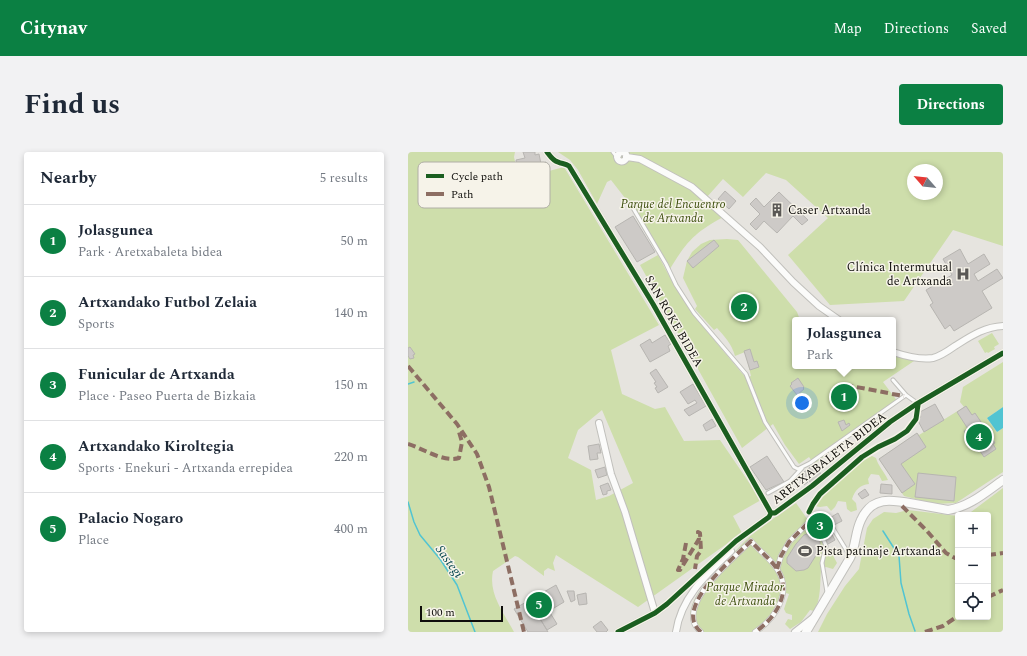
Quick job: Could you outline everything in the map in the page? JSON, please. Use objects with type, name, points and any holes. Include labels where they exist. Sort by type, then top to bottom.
[{"type":"street","name":"SAN ROKE BIDEA","points":[[547,152],[558,163],[569,166],[653,304],[771,513]]},
{"type":"street","points":[[616,154],[618,160],[621,161],[625,160],[625,154],[640,159],[692,187],[760,247],[793,282],[835,317]]},
{"type":"street","points":[[896,353],[916,357],[932,358],[944,353],[981,330],[993,326],[1003,326]]},
{"type":"street","name":"ARETXABALETA BIDEA","points":[[618,632],[655,613],[667,604],[699,574],[746,534],[769,517],[771,513],[775,513],[786,506],[890,422],[1003,353]]},
{"type":"street","points":[[599,423],[611,474],[625,512],[655,613]]},
{"type":"street","points":[[806,632],[850,558],[854,549],[860,521],[866,510],[882,501],[895,500],[943,509],[956,509],[965,506],[1003,480]]},
{"type":"street","points":[[777,569],[781,556],[789,542],[811,520]]},
{"type":"street","points":[[676,632],[681,613],[695,588],[744,539],[746,534]]},
{"type":"street","points":[[701,632],[694,624],[693,617],[695,604],[704,589],[721,570],[752,541],[758,550],[777,569],[783,587],[779,606],[771,618],[754,632]]},
{"type":"street","points":[[795,632],[818,614]]},
{"type":"lane","points":[[633,208],[687,302],[699,319],[746,374],[765,422],[786,456],[794,467],[798,469],[802,468]]},
{"type":"lane","points":[[893,380],[906,395],[920,403]]},
{"type":"lane","points":[[768,493],[790,481],[802,468],[906,395]]},
{"type":"lane","points":[[830,525],[850,558]]},
{"type":"lane","points":[[822,536],[826,546],[822,563],[827,598]]},
{"type":"green space","points":[[408,152],[515,152],[515,162],[418,162],[418,208],[550,208],[550,171],[564,167],[659,325],[611,350],[622,394],[655,409],[665,407],[684,441],[720,440],[761,500],[733,516],[742,533],[638,607],[556,555],[553,563],[555,571],[548,568],[544,571],[544,576],[515,556],[493,571],[492,579],[493,588],[498,603],[514,632],[408,632]],"holes":[[[602,410],[633,483],[609,496],[596,500],[591,470],[568,458],[578,430]]]},
{"type":"green space","name":"Parque del Encuentro de Artxanda","points":[[558,152],[1003,152],[1003,246],[953,230],[904,301],[830,305],[788,255],[828,218],[786,180],[766,173],[743,197],[723,179],[707,197],[727,215],[708,226],[694,237],[682,250],[670,269],[632,207],[611,180],[607,182],[597,204],[578,170],[570,160]]},
{"type":"green space","points":[[710,240],[738,240],[797,312],[799,317],[792,317],[792,369],[896,369],[896,355],[914,361],[883,382],[898,402],[814,464],[809,457],[799,464],[785,445],[773,424],[742,448],[640,265],[658,255],[675,287],[694,316],[746,378],[751,376],[745,352],[735,356],[730,344],[717,328],[714,330],[695,309],[697,306],[683,278],[687,261],[692,252],[701,244]]},
{"type":"green space","points":[[992,333],[999,344],[994,347],[995,349],[985,353],[978,341]]},
{"type":"green space","points":[[1003,362],[1003,407],[987,418],[997,432],[1003,428],[1003,472],[956,503],[935,504],[904,496],[879,459],[917,433],[919,435],[964,407],[960,402],[963,387]]},
{"type":"green space","points":[[872,456],[876,458],[888,480],[882,481],[879,475],[871,474],[868,479],[869,484],[860,487],[853,496],[852,499],[856,503],[857,510],[851,512],[847,509],[846,502],[838,501],[831,511],[827,506],[815,506],[812,498],[818,493],[824,494],[866,458]]},
{"type":"green space","points":[[1003,488],[1003,632],[818,632],[827,614],[845,586],[859,569],[867,528],[873,519],[884,512],[896,513],[908,510],[955,516],[955,620],[991,620],[991,512],[971,512]]},
{"type":"green space","name":"Parque Mirador de Artxanda","points":[[796,503],[822,540],[824,549],[829,548],[837,563],[833,569],[826,567],[821,569],[819,597],[814,611],[810,610],[801,622],[790,629],[785,624],[788,619],[792,620],[792,615],[786,613],[784,609],[789,594],[786,593],[776,614],[769,624],[760,632],[697,632],[692,623],[690,614],[696,596],[702,587],[746,540],[764,525]]},
{"type":"water","points":[[1003,407],[1003,428],[997,432],[987,418]]},
{"type":"building","points":[[523,152],[535,152],[535,155],[539,154],[541,162],[516,162],[516,160],[525,158]]},
{"type":"building","points":[[725,191],[736,201],[729,209],[718,199]]},
{"type":"building","name":"Caser Artxanda","points":[[779,192],[808,220],[802,225],[793,216],[777,233],[764,221],[756,230],[750,224],[760,214],[750,204],[756,198],[764,207]]},
{"type":"building","points":[[633,216],[655,252],[637,262],[615,227]]},
{"type":"building","points":[[714,240],[719,246],[693,268],[687,261]]},
{"type":"building","points":[[960,249],[968,264],[984,254],[990,264],[974,274],[978,281],[997,269],[1003,278],[982,291],[992,308],[954,331],[950,325],[945,329],[930,305],[933,303],[926,290],[952,275],[943,259]]},
{"type":"building","points":[[665,335],[671,344],[668,346],[670,351],[650,362],[640,345],[650,339],[652,343]]},
{"type":"building","points":[[410,347],[415,354],[413,355],[414,358],[410,359],[408,356],[408,348]]},
{"type":"building","points":[[750,349],[754,362],[757,361],[759,367],[750,370],[744,351]]},
{"type":"building","points":[[656,369],[668,387],[658,393],[655,388],[657,387],[654,383],[656,382],[650,373]]},
{"type":"building","points":[[798,378],[804,389],[797,395],[790,386],[792,384],[791,383]]},
{"type":"building","points":[[693,384],[706,406],[689,416],[684,410],[697,403],[695,400],[688,404],[680,392]]},
{"type":"building","points":[[935,404],[944,420],[924,432],[917,419],[921,417],[918,413]]},
{"type":"building","points":[[966,406],[972,415],[975,413],[995,443],[993,444],[996,449],[984,457],[980,451],[978,452],[964,431],[968,429],[957,412]]},
{"type":"building","points":[[712,419],[716,426],[706,431],[703,425]]},
{"type":"building","points":[[844,420],[846,425],[849,423],[850,425],[842,431],[838,422]]},
{"type":"building","points":[[917,433],[926,447],[901,464],[915,484],[902,493],[879,459]]},
{"type":"building","points":[[599,444],[601,453],[597,453],[598,459],[590,460],[588,446]]},
{"type":"building","points":[[767,456],[784,482],[766,490],[750,467]]},
{"type":"building","points":[[817,463],[817,469],[822,475],[811,483],[807,478],[805,479],[808,482],[804,485],[798,477]]},
{"type":"building","points":[[605,467],[607,475],[598,478],[595,470]]},
{"type":"building","points":[[918,473],[956,477],[954,501],[915,497]]},
{"type":"building","points":[[608,483],[611,490],[607,491],[607,494],[603,495],[600,486]]},
{"type":"building","points":[[881,484],[892,485],[892,494],[880,493]]},
{"type":"building","points":[[865,489],[869,495],[862,499],[858,494]]},
{"type":"building","points":[[838,513],[842,521],[832,526],[828,519]]},
{"type":"building","points":[[824,514],[828,520],[825,522],[835,540],[828,544],[821,532],[817,535],[810,522]]},
{"type":"building","name":"Pista patinaje Artxanda","points":[[804,535],[814,535],[819,540],[820,549],[808,568],[796,571],[787,563],[787,558],[796,544]]},
{"type":"building","points":[[556,585],[564,602],[539,617],[548,632],[528,632],[514,609]]},
{"type":"building","points":[[567,591],[574,591],[575,600],[571,602]]},
{"type":"building","points":[[586,593],[587,604],[579,605],[577,595]]},
{"type":"building","points":[[549,611],[557,624],[547,630],[539,617]]},
{"type":"building","points":[[601,621],[608,630],[606,632],[597,632],[593,627]]},
{"type":"waterway","points":[[408,384],[414,382]]},
{"type":"waterway","name":"Sastegi","points":[[408,502],[420,535],[440,559],[457,585],[475,632]]},
{"type":"waterway","points":[[883,531],[899,556],[901,583],[915,631]]},
{"type":"marked path","points":[[408,366],[457,424],[477,454],[489,487],[524,632]]},
{"type":"marked path","points":[[845,387],[851,386],[888,393]]},
{"type":"marked path","points":[[892,394],[904,396]]},
{"type":"marked path","points":[[408,444],[440,457],[453,459],[459,458],[462,442],[459,432]]},
{"type":"marked path","points":[[902,506],[946,553],[955,558]]},
{"type":"marked path","points":[[777,569],[781,556],[789,542],[811,520]]},
{"type":"marked path","points":[[686,543],[683,559],[678,570],[680,570],[699,539],[698,532],[700,533],[701,551],[697,556],[695,569]]},
{"type":"marked path","points":[[701,632],[694,622],[694,610],[699,597],[720,570],[751,541],[777,569],[783,587],[780,604],[769,620],[755,632]]},
{"type":"marked path","points":[[991,555],[1003,553]]},
{"type":"marked path","points":[[991,596],[1003,590]]},
{"type":"marked path","points":[[925,632],[943,626],[955,618]]},
{"type":"cycle path","points":[[547,152],[555,161],[569,166],[653,304],[771,513]]},
{"type":"cycle path","points":[[618,632],[655,613],[667,604],[736,541],[769,517],[771,513],[775,513],[812,486],[890,422],[915,405],[1003,353]]},
{"type":"cycle path","points":[[809,512],[820,494],[862,457],[907,431],[916,419],[918,405]]},
{"type":"place","name":"Caser Artxanda","points":[[777,210]]},
{"type":"place","name":"Clínica Intermutual de Artxanda","points":[[963,274]]},
{"type":"place","name":"Artxandako Futbol Zelaia","points":[[744,307]]},
{"type":"place","name":"Jolasgunea","points":[[844,397]]},
{"type":"place","name":"Artxandako Kiroltegia","points":[[979,437]]},
{"type":"place","name":"Funicular de Artxanda","points":[[820,526]]},
{"type":"place","name":"Pista patinaje Artxanda","points":[[805,551]]},
{"type":"place","name":"Palacio Nogaro","points":[[539,605]]}]
